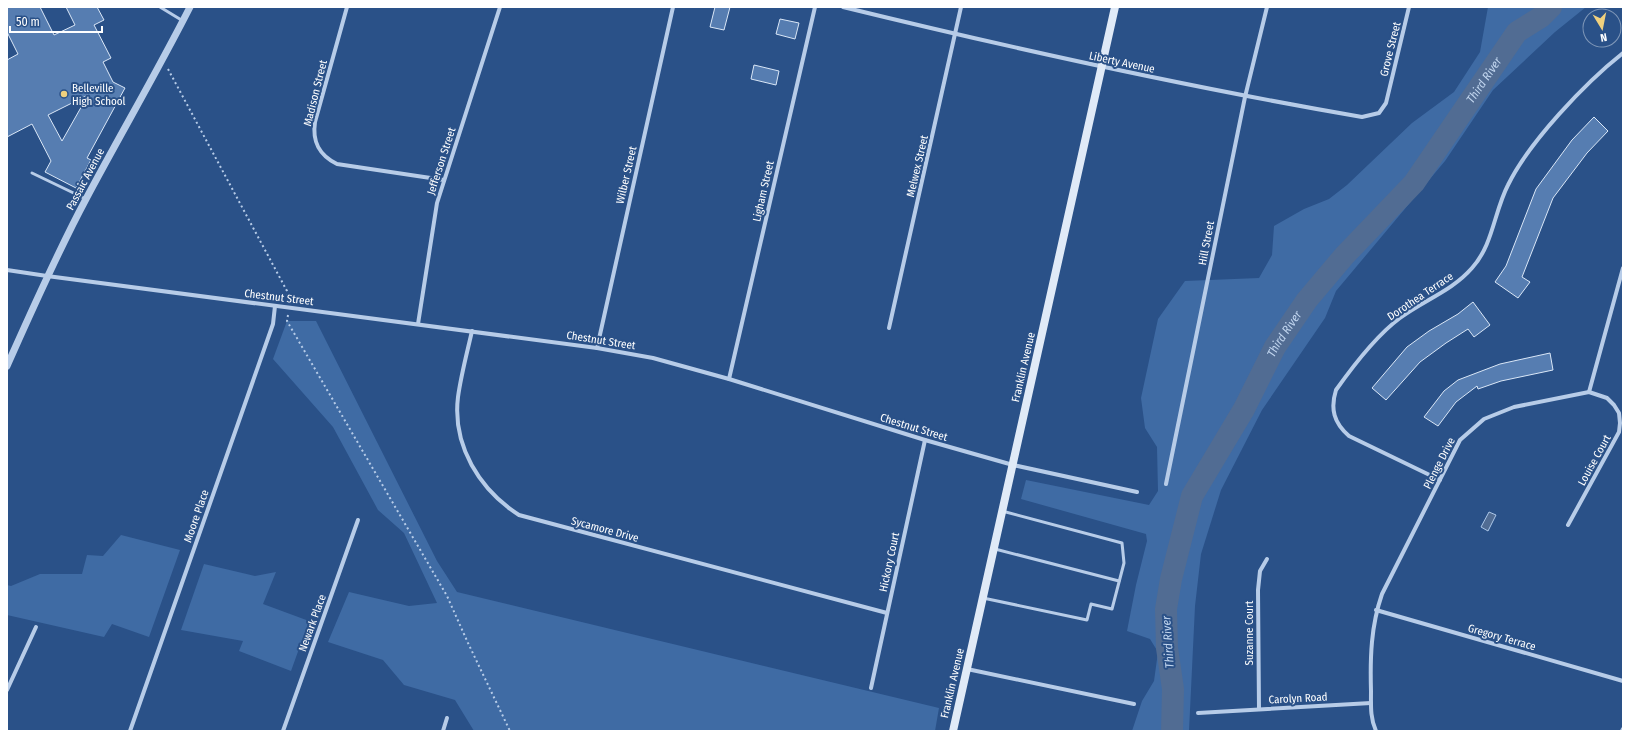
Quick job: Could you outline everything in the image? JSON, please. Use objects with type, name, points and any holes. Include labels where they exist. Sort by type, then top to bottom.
[{"type":"main road","name":"Franklin Avenue","points":[[953,731],[1115,7]]},
{"type":"street","name":"Passaic Avenue","points":[[7,366],[47,276],[86,199],[163,61],[190,7]]},
{"type":"street","name":"Madison Street","points":[[347,7],[315,122],[314,132],[316,143],[320,152],[328,159],[338,164],[444,180]]},
{"type":"street","name":"Jefferson Street","points":[[418,324],[436,210],[444,180],[500,7]]},
{"type":"street","name":"Wilber Street","points":[[597,348],[673,7]]},
{"type":"street","name":"Ligham Street","points":[[729,379],[815,7]]},
{"type":"street","name":"Liberty Avenue","points":[[843,7],[1101,67],[1245,97],[1362,117],[1379,113],[1386,103],[1388,95]]},
{"type":"street","name":"Melwex Street","points":[[889,328],[961,7]]},
{"type":"street","name":"Hill Street","points":[[1166,484],[1245,97],[1267,7]]},
{"type":"street","name":"Grove Street","points":[[1388,95],[1409,7]]},
{"type":"street","name":"Dorothea Terrace","points":[[1440,480],[1349,436],[1341,429],[1333,412],[1333,401],[1336,390],[1388,328],[1400,317],[1450,288],[1474,267],[1490,236],[1508,185],[1528,152],[1567,106],[1623,53]]},
{"type":"street","points":[[1589,392],[1622,278],[1623,268]]},
{"type":"street","name":"Chestnut Street","points":[[7,270],[597,348],[653,358],[729,379],[925,440],[1013,465],[1137,492]]},
{"type":"street","name":"Moore Place","points":[[130,731],[273,324],[275,306]]},
{"type":"street","name":"Sycamore Drive","points":[[472,331],[458,398],[461,435],[469,459],[482,482],[509,508],[520,515],[888,614]]},
{"type":"street","name":"Plenge Drive","points":[[1371,703],[1370,647],[1376,610],[1382,594],[1460,440],[1484,419],[1514,407],[1589,392]]},
{"type":"street","name":"Louise Court","points":[[1568,525],[1616,438],[1620,423],[1619,413],[1611,401],[1599,394],[1589,392]]},
{"type":"street","name":"Hickory Court","points":[[871,688],[925,440]]},
{"type":"street","name":"Newark Place","points":[[283,731],[358,520]]},
{"type":"street","name":"Suzanne Court","points":[[1259,709],[1258,590],[1260,571],[1267,559]]},
{"type":"street","name":"Gregory Terrace","points":[[1376,610],[1623,681]]},
{"type":"street","points":[[7,690],[36,627]]},
{"type":"street","points":[[966,669],[1134,704]]},
{"type":"street","points":[[1371,703],[1371,714],[1376,731]]},
{"type":"street","name":"Carolyn Road","points":[[1198,712],[1371,703]]},
{"type":"street","points":[[443,731],[447,718]]},
{"type":"lane","points":[[160,7],[183,21]]},
{"type":"lane","points":[[32,173],[86,199]]},
{"type":"lane","points":[[983,598],[1087,620],[1091,604],[1112,609],[1124,563],[1122,543],[1002,511]]},
{"type":"lane","points":[[994,549],[1119,581]]},
{"type":"path","points":[[163,61],[287,291],[287,320],[447,596],[510,731]]},
{"type":"shaded area","points":[[1488,7],[1586,7],[1582,8],[1582,10],[1555,32],[1493,90],[1445,161],[1336,291],[1325,318],[1262,410],[1221,490],[1201,554],[1195,606],[1189,731],[1132,731],[1142,701],[1154,681],[1158,652],[1150,639],[1127,631],[1147,541],[1146,534],[1021,499],[1026,480],[1149,505],[1158,491],[1157,447],[1145,428],[1141,398],[1158,319],[1185,281],[1259,278],[1272,255],[1274,226],[1304,209],[1329,199],[1347,185],[1412,123],[1454,92],[1480,52]]},
{"type":"shaded area","points":[[287,321],[316,321],[437,561],[457,592],[939,708],[935,731],[474,731],[455,700],[404,685],[383,660],[328,642],[349,592],[409,606],[437,603],[404,533],[378,510],[333,427],[273,359]]},
{"type":"shaded area","points":[[1489,512],[1496,515],[1488,531],[1481,527]]},
{"type":"shaded area","points":[[121,535],[180,550],[149,637],[112,624],[104,637],[7,615],[7,585],[11,586],[40,574],[82,574],[87,555],[103,556]]},
{"type":"shaded area","points":[[204,564],[255,576],[276,572],[263,604],[309,621],[291,671],[239,651],[243,641],[181,630]]},
{"type":"building","name":"Belleville High School","points":[[7,7],[40,7],[54,35],[75,25],[66,7],[97,7],[104,20],[94,25],[111,58],[103,62],[113,82],[125,88],[87,158],[91,160],[76,188],[45,172],[51,161],[32,124],[7,137],[7,60],[18,54],[7,32]],"holes":[[[88,95],[62,141],[48,115]]]},
{"type":"building","points":[[715,7],[730,7],[724,30],[710,27]]},
{"type":"building","points":[[780,19],[799,23],[795,39],[776,34]]},
{"type":"building","points":[[754,65],[779,71],[776,85],[751,79]]},
{"type":"building","points":[[1594,117],[1608,131],[1587,153],[1553,198],[1522,277],[1530,282],[1518,298],[1495,282],[1506,266],[1536,189],[1572,140]]},
{"type":"building","points":[[1473,302],[1490,325],[1474,337],[1468,329],[1446,343],[1420,362],[1386,400],[1372,388],[1407,347],[1429,331],[1458,314]]},
{"type":"building","points":[[1550,353],[1553,370],[1501,381],[1478,389],[1477,386],[1456,402],[1438,426],[1424,417],[1444,391],[1458,380],[1500,364]]},
{"type":"waterway","name":"Third River","points":[[1172,731],[1173,689],[1167,648],[1166,609],[1171,579],[1192,496],[1244,409],[1275,347],[1307,300],[1345,255],[1414,183],[1517,32],[1541,17],[1551,7]]},
{"type":"place","name":"Belleville High School","points":[[64,94]]}]
